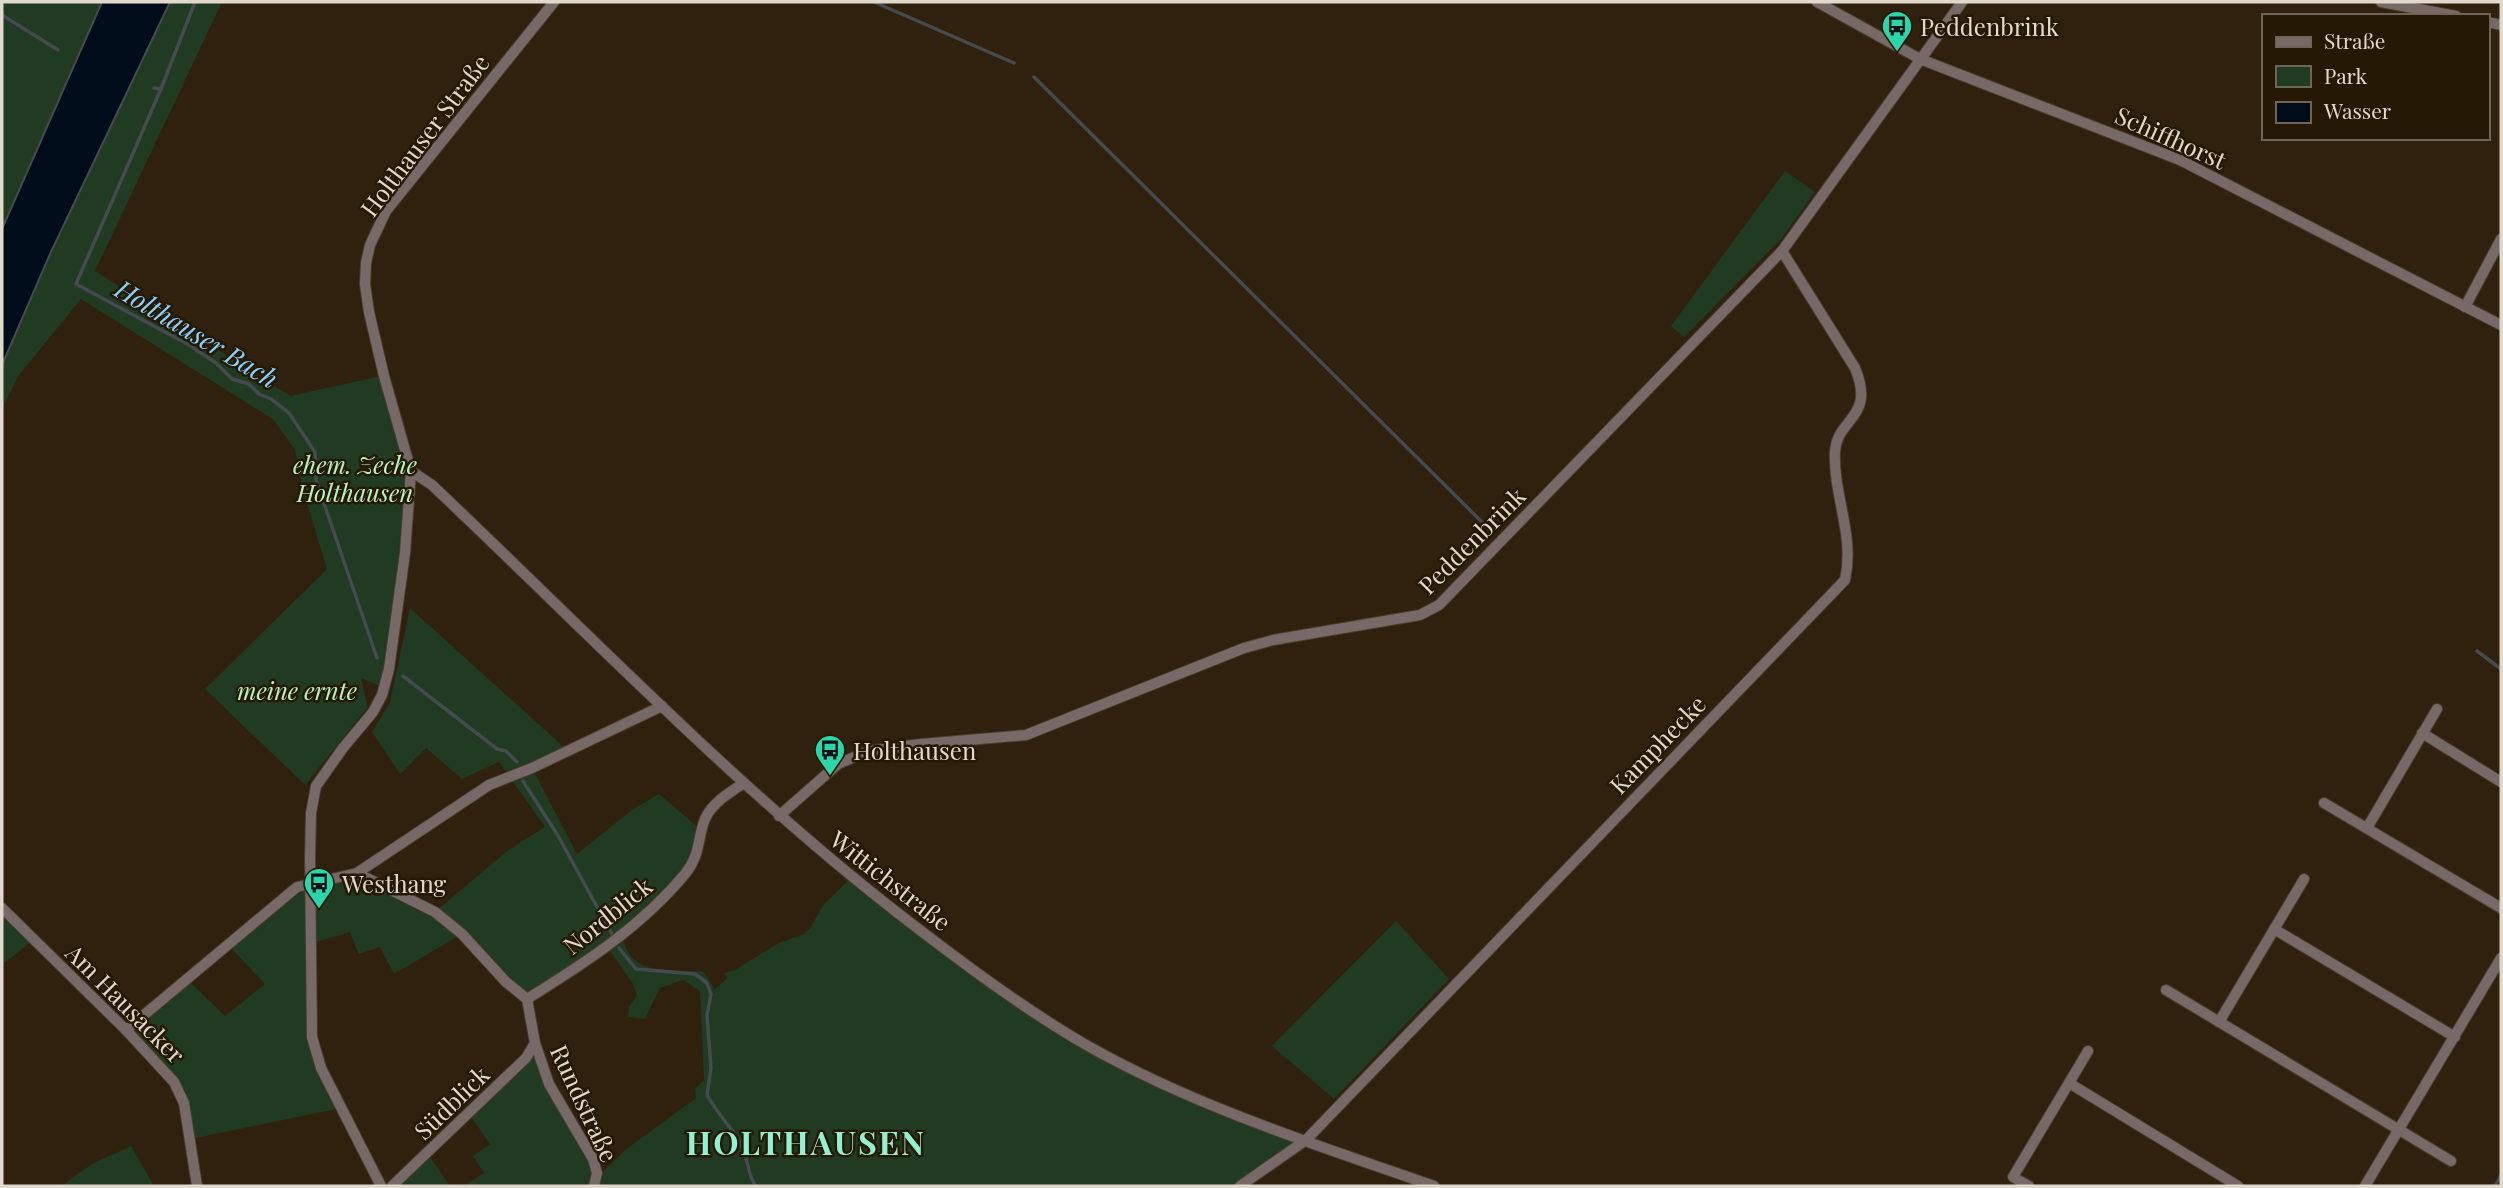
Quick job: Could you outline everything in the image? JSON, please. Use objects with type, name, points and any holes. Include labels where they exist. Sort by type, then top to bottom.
[{"type":"street","name":"Holthauser Straße","points":[[381,1186],[321,1068],[312,1037],[311,813],[316,786],[373,712],[382,695],[389,669],[411,498],[411,471],[369,312],[366,262],[370,245],[386,211],[554,2]]},
{"type":"street","name":"Schiffhorst","points":[[1817,2],[1920,59],[2180,160],[2501,325]]},
{"type":"street","name":"Peddenbrink","points":[[779,816],[838,764],[868,751],[1026,735],[1244,648],[1273,640],[1420,615],[1429,611],[1448,596],[1782,251],[1962,2]]},
{"type":"street","points":[[2381,2],[2445,14]]},
{"type":"street","points":[[2465,307],[2501,239]]},
{"type":"street","name":"Kamphecke","points":[[1240,1186],[1306,1140],[1845,580],[1849,563],[1848,545],[1835,453],[1839,436],[1858,410],[1860,381],[1855,368],[1782,251]]},
{"type":"street","name":"Wittichstraße","points":[[411,471],[432,485],[779,816],[851,878],[985,980],[1034,1013],[1136,1072],[1212,1105],[1434,1186]]},
{"type":"street","points":[[126,1030],[298,887],[357,873],[489,785],[532,768],[662,706]]},
{"type":"street","points":[[2367,828],[2437,709]]},
{"type":"street","points":[[2422,733],[2501,782]]},
{"type":"street","name":"Nordblick","points":[[527,999],[611,945],[645,916],[677,884],[693,863],[706,817],[722,798],[744,783]]},
{"type":"street","points":[[2324,803],[2501,908]]},
{"type":"street","points":[[357,873],[435,912],[462,934],[506,982],[527,999]]},
{"type":"street","points":[[2219,1023],[2304,879]]},
{"type":"street","name":"Am Hausacker","points":[[2,908],[126,1030],[174,1082],[184,1104],[197,1186]]},
{"type":"street","points":[[2274,929],[2455,1037]]},
{"type":"street","points":[[2365,1186],[2501,958]]},
{"type":"street","points":[[2166,990],[2451,1161]]},
{"type":"street","name":"Rundstraße","points":[[527,999],[535,1043],[549,1084],[593,1159],[597,1173],[594,1186]]},
{"type":"street","name":"Südblick","points":[[392,1186],[526,1058],[535,1043]]},
{"type":"street","points":[[2029,1186],[2013,1177],[2088,1051]]},
{"type":"street","points":[[2069,1083],[2238,1186]]},
{"type":"green space","points":[[2,2],[102,2],[2,229]]},
{"type":"green space","points":[[170,2],[222,2],[95,271],[290,396],[381,376],[408,472],[401,553],[382,687],[361,678],[368,707],[305,785],[205,689],[327,569],[303,490],[295,450],[273,419],[81,299],[19,375],[2,409],[2,365],[50,254]]},
{"type":"green space","points":[[1785,171],[1815,192],[1781,239],[1684,337],[1671,326]]},
{"type":"green space","points":[[410,608],[566,749],[532,768],[577,854],[633,809],[659,794],[702,831],[693,863],[622,936],[627,950],[643,965],[654,969],[704,972],[715,990],[727,978],[724,973],[735,970],[779,943],[804,934],[824,904],[851,878],[985,980],[1137,1071],[1306,1140],[1240,1186],[464,1186],[484,1173],[473,1156],[490,1144],[469,1114],[535,1043],[597,1178],[625,1150],[696,1098],[695,1089],[704,1080],[700,991],[683,980],[660,988],[645,1019],[628,1017],[629,1007],[637,995],[633,984],[608,948],[527,999],[462,934],[394,974],[380,947],[359,954],[350,932],[310,944],[312,1037],[341,1108],[191,1139],[184,1104],[126,1030],[188,980],[225,1016],[265,984],[230,947],[297,887],[357,873],[435,912],[507,851],[545,827],[499,762],[462,779],[426,748],[400,774],[372,732],[390,702]]},
{"type":"green space","points":[[2,908],[34,939],[2,965]]},
{"type":"green space","points":[[1396,921],[1449,979],[1334,1099],[1272,1046]]},
{"type":"green space","points":[[131,1146],[154,1186],[61,1186],[92,1164]]},
{"type":"green space","points":[[428,1154],[450,1186],[392,1186]]},
{"type":"water","points":[[102,2],[170,2],[50,254],[2,365],[2,229]]},
{"type":"waterway","points":[[154,88],[161,89],[195,2]]},
{"type":"waterway","points":[[874,2],[1014,63]]},
{"type":"waterway","name":"Holthauser Bach","points":[[2,15],[58,50]]},
{"type":"waterway","points":[[1034,77],[1490,530]]},
{"type":"waterway","name":"Holthauser Bach","points":[[161,89],[76,284],[189,345],[216,363],[232,379],[249,384],[259,394],[271,399],[289,413],[315,452],[316,480],[377,658]]},
{"type":"waterway","points":[[2477,651],[2501,669]]},
{"type":"waterway","name":"Holthauser Bach","points":[[403,676],[497,749],[506,751],[517,762]]},
{"type":"waterway","name":"Holthauser Bach","points":[[523,781],[557,834],[612,934]]},
{"type":"waterway","name":"Holthauser Bach","points":[[619,948],[636,969],[695,974],[707,983],[711,994],[707,1015],[711,1068],[707,1095],[739,1141],[756,1186]]},
{"type":"waterway","points":[[2495,1186],[2501,1175]]},
{"type":"place","name":"Peddenbrink","points":[[1897,53]]},
{"type":"place","name":"Holthausen","points":[[830,777]]},
{"type":"place","name":"Westhang","points":[[319,910]]},
{"type":"district","name":"HOLTHAUSEN","points":[[806,1141]]},
{"type":"park label","name":"ehem. Zeche Holthausen","points":[[355,478]]},
{"type":"park label","name":"meine ernte","points":[[297,690]]}]
